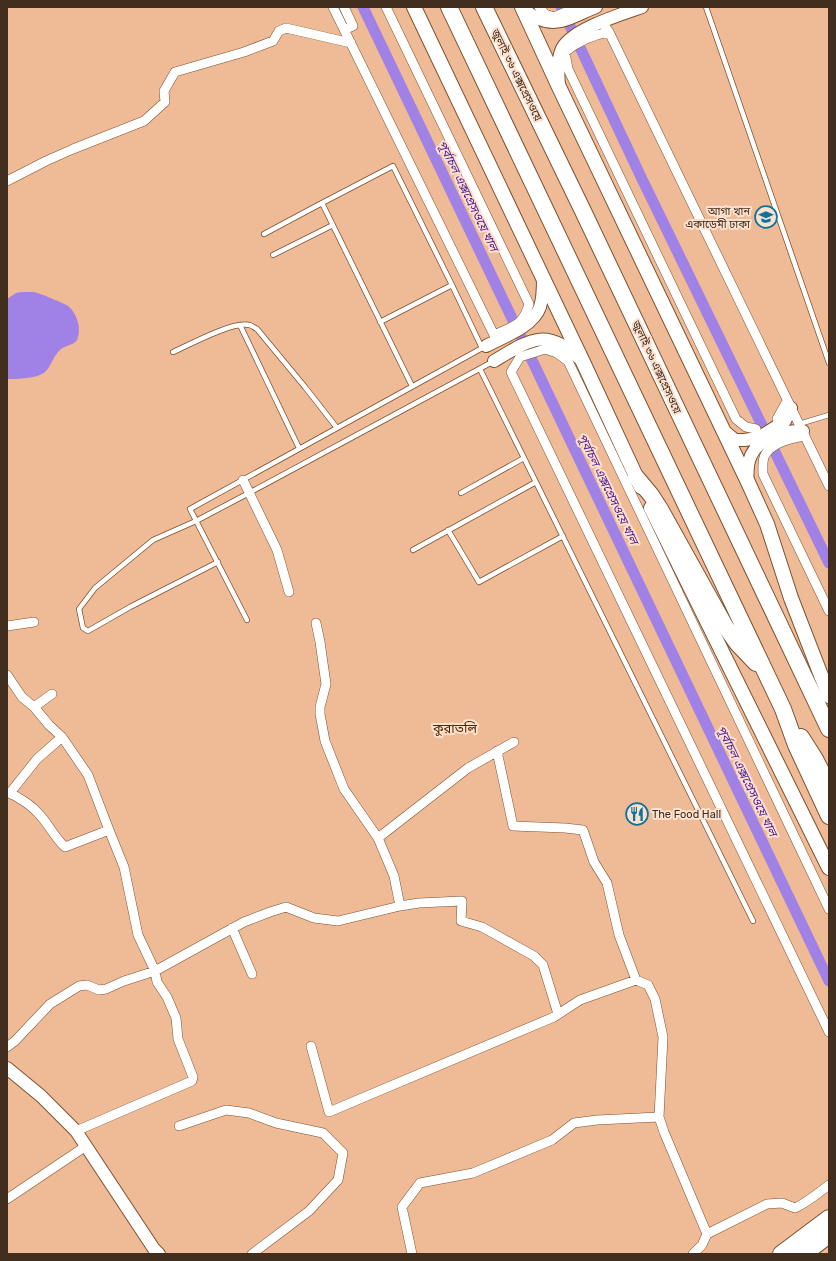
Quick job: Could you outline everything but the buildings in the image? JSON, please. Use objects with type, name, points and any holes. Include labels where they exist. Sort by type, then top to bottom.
[{"type":"highway","points":[[449,7],[783,709],[796,745],[829,816]]},
{"type":"highway","name":"জুলাই ৩৬ এক্সপ্রেসওয়ে","points":[[484,7],[582,209],[829,729]]},
{"type":"highway","points":[[636,477],[660,509],[725,626],[770,682]]},
{"type":"highway","points":[[783,709],[815,759],[829,787]]},
{"type":"highway","points":[[781,1254],[829,1218]]},
{"type":"highway","points":[[804,1254],[829,1235]]},
{"type":"main road","points":[[414,7],[636,477],[829,868]]},
{"type":"main road","points":[[522,8],[767,524],[791,598],[829,696]]},
{"type":"street","points":[[333,7],[489,342],[529,323],[535,317],[535,305],[543,279]]},
{"type":"street","points":[[344,7],[353,26],[344,30]]},
{"type":"street","points":[[386,7],[535,305]]},
{"type":"street","points":[[539,7],[545,14],[554,20]]},
{"type":"street","points":[[559,87],[558,64],[561,50],[566,48],[578,34],[642,7]]},
{"type":"street","points":[[522,8],[538,19],[554,20],[571,18],[586,8]]},
{"type":"street","points":[[597,27],[609,32],[786,411],[800,430],[829,486]]},
{"type":"street","points":[[597,27],[609,32]]},
{"type":"street","points":[[7,181],[73,148],[144,122],[165,102],[164,90],[175,72],[244,52],[273,41],[279,31],[286,28],[351,43]]},
{"type":"street","points":[[566,48],[568,69],[736,419],[746,427],[756,429]]},
{"type":"street","points":[[494,361],[510,351],[533,340],[541,338],[555,342],[572,350],[583,362]]},
{"type":"street","points":[[829,909],[568,361],[557,353],[545,349],[520,357],[511,372],[829,1032]]},
{"type":"street","points":[[724,431],[735,440],[758,438],[778,426],[784,420],[786,411]]},
{"type":"street","points":[[747,480],[749,461],[754,451],[762,442],[777,435],[800,430]]},
{"type":"street","points":[[800,430],[777,444],[764,455],[763,474],[829,611]]},
{"type":"street","points":[[243,480],[277,550],[289,592]]},
{"type":"street","points":[[7,626],[34,622]]},
{"type":"street","points":[[316,623],[326,684],[320,707],[325,741],[344,789],[378,838],[394,876],[400,906]]},
{"type":"street","points":[[7,675],[22,697],[34,707],[49,725],[62,737],[88,775],[124,867],[138,935],[155,971],[157,982],[167,998],[176,1018],[178,1039],[193,1077],[192,1081],[76,1131]]},
{"type":"street","points":[[34,707],[52,694]]},
{"type":"street","points":[[62,737],[37,759],[8,792],[38,812],[58,841],[65,847],[109,830]]},
{"type":"street","points":[[378,838],[468,768],[514,742]]},
{"type":"street","points":[[497,751],[513,826],[583,830],[594,862],[607,883],[619,935],[636,980]]},
{"type":"street","points":[[7,1047],[15,1041],[50,1004],[79,986],[87,985],[99,990],[106,989],[124,981],[155,971],[244,922],[286,907],[314,918],[338,921],[400,906],[420,903],[462,901],[461,921],[482,927],[534,956],[542,965],[558,1014]]},
{"type":"street","points":[[232,928],[252,974]]},
{"type":"street","points":[[311,1046],[329,1112],[558,1014],[580,1000],[636,980],[648,985],[655,999],[663,1037],[659,1117],[707,1234]]},
{"type":"street","points":[[7,1068],[41,1096],[76,1131],[154,1249],[159,1254]]},
{"type":"street","points":[[179,1126],[226,1110],[249,1113],[276,1123],[323,1133],[343,1153],[338,1180],[309,1211],[252,1254]]},
{"type":"street","points":[[412,1254],[402,1207],[420,1183],[473,1173],[552,1140],[574,1124],[597,1120],[659,1117]]},
{"type":"street","points":[[7,1199],[86,1146]]},
{"type":"street","points":[[693,1254],[702,1245],[707,1234],[767,1204],[782,1203],[795,1208],[805,1203],[829,1185]]},
{"type":"lane","points":[[706,7],[829,363]]},
{"type":"lane","points":[[248,620],[190,509],[489,342],[452,285],[393,166],[264,234]]},
{"type":"lane","points":[[322,203],[412,386]]},
{"type":"lane","points":[[273,255],[333,226]]},
{"type":"lane","points":[[380,322],[452,285]]},
{"type":"lane","points":[[173,352],[227,328],[240,324],[250,324],[257,329],[336,428]]},
{"type":"lane","points":[[240,324],[299,448]]},
{"type":"lane","points":[[218,562],[130,607],[88,631],[83,628],[79,609],[95,588],[153,540],[196,521],[494,361]]},
{"type":"lane","points":[[480,369],[753,921]]},
{"type":"lane","points":[[800,430],[829,415]]},
{"type":"lane","points":[[461,493],[524,458]]},
{"type":"lane","points":[[413,550],[536,482]]},
{"type":"lane","points":[[448,530],[479,582],[563,536]]},
{"type":"shaded area","points":[[34,292],[68,306],[76,317],[79,331],[77,340],[59,351],[48,369],[42,374],[27,378],[7,379],[7,299],[16,293]]},
{"type":"waterway","name":"পূর্বাচল এক্সপ্রেসওয়ে খাল","points":[[363,7],[829,981]]},
{"type":"waterway","name":"পূর্বাচল এক্সপ্রেসওয়ে খাল","points":[[561,7],[641,177],[829,563]]},
{"type":"place","name":"আগা খান একাডেমী ঢাকা","points":[[766,217]]},
{"type":"place","name":"The Food Hall","points":[[637,814]]},
{"type":"district","name":"কুরাতলি","points":[[455,728]]}]
